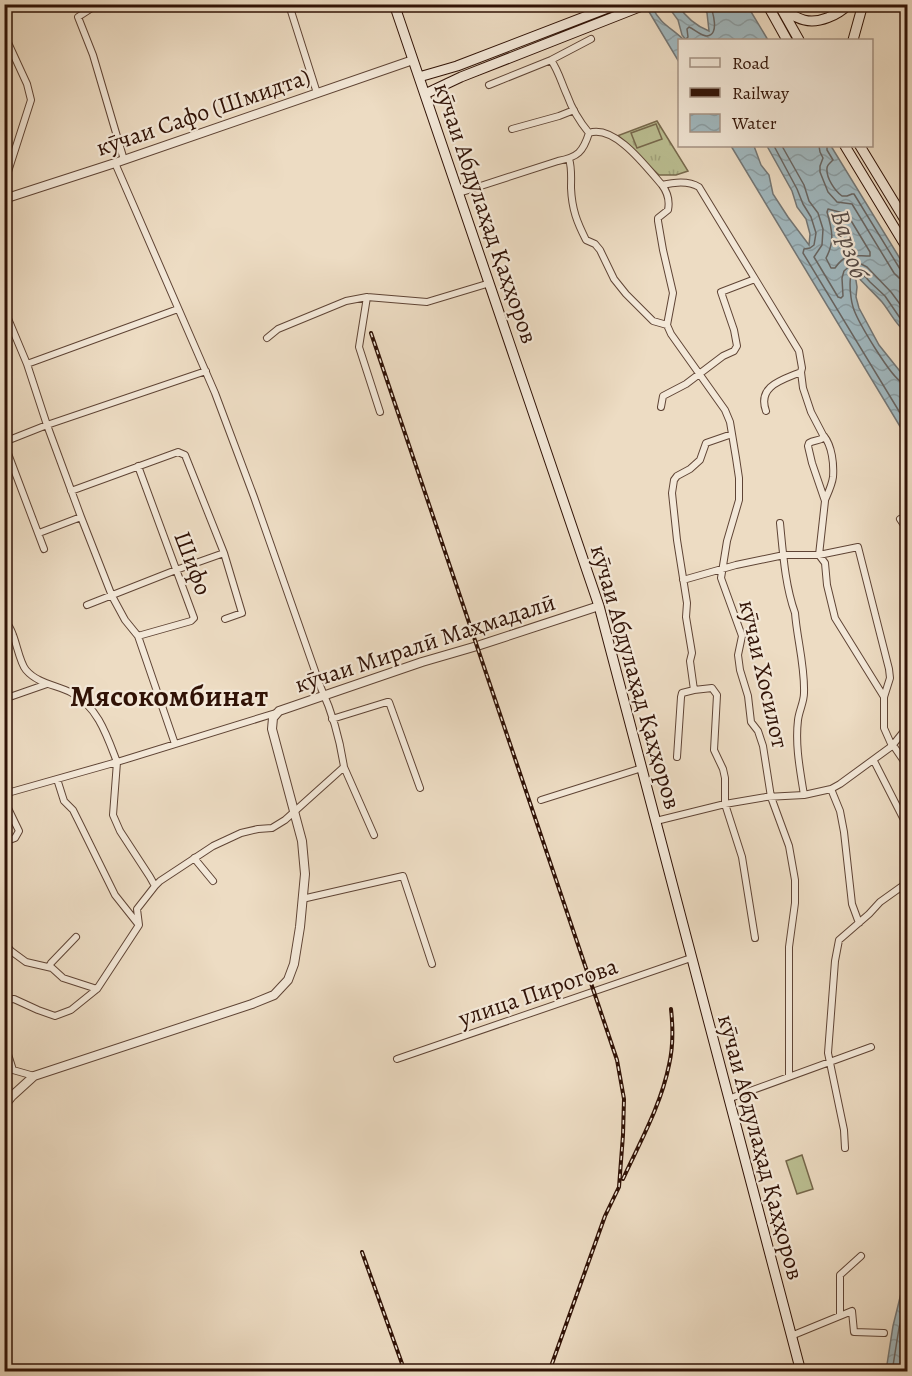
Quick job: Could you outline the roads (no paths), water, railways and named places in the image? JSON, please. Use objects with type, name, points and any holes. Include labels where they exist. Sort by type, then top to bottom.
[{"type":"main road","name":"кӯчаи Абдулаҳад Қаҳҳоров","points":[[394,4],[599,606],[801,1371]]},
{"type":"main road","points":[[419,77],[457,66],[618,4]]},
{"type":"main road","points":[[425,94],[471,73],[647,4]]},
{"type":"main road","points":[[767,4],[786,39]]},
{"type":"main road","points":[[780,7],[805,21],[814,21],[832,16],[849,4]]},
{"type":"main road","points":[[854,39],[863,4]]},
{"type":"main road","points":[[780,7],[798,39]]},
{"type":"main road","points":[[846,147],[908,250]]},
{"type":"main road","points":[[861,147],[908,225]]},
{"type":"street","points":[[98,4],[78,17],[93,55],[124,160]]},
{"type":"street","points":[[290,8],[317,93]]},
{"type":"street","points":[[4,34],[27,84],[31,100],[4,184]]},
{"type":"street","points":[[489,85],[551,60],[591,39]]},
{"type":"street","name":"кӯчаи Сафо (Шмидта)","points":[[4,199],[414,60]]},
{"type":"street","points":[[551,60],[580,122],[589,133]]},
{"type":"street","points":[[512,129],[574,110]]},
{"type":"street","points":[[589,133],[597,131],[617,139],[666,190],[668,210],[657,220],[674,293],[667,325]]},
{"type":"street","points":[[459,193],[569,159],[580,153],[586,145],[589,133]]},
{"type":"street","name":"кӯчаи Хосилот","points":[[569,159],[575,218],[586,240],[595,244],[600,250],[614,279],[626,294],[653,321],[667,325],[725,410],[730,422],[739,478],[739,500],[727,541],[721,575],[742,636],[738,655],[740,670],[748,696],[752,722],[764,746],[771,797],[789,846],[795,880],[795,903],[789,947],[789,1076]]},
{"type":"street","points":[[115,163],[206,371],[254,497],[324,695],[345,766],[374,835]]},
{"type":"street","points":[[662,185],[675,182],[694,184],[699,187],[796,344],[802,368],[803,388],[811,412],[832,454],[833,479],[825,501],[819,555],[825,563],[827,585],[835,618],[884,697]]},
{"type":"street","points":[[661,407],[663,396],[686,384],[723,356],[734,351],[737,346],[734,330],[721,292],[755,279]]},
{"type":"street","points":[[267,338],[292,322],[346,301],[367,297],[427,302],[490,283]]},
{"type":"street","points":[[367,297],[359,347],[380,412]]},
{"type":"street","points":[[4,309],[27,364],[47,425],[112,596],[125,620],[138,636],[175,744]]},
{"type":"street","points":[[27,364],[178,309]]},
{"type":"street","points":[[44,549],[4,442],[206,371]]},
{"type":"street","points":[[766,411],[763,403],[764,394],[768,389],[801,372]]},
{"type":"street","points":[[694,690],[690,662],[692,653],[686,617],[687,603],[672,493],[674,480],[700,460],[706,443],[732,434]]},
{"type":"street","points":[[823,435],[820,440],[809,442],[808,446],[825,501]]},
{"type":"street","points":[[71,490],[178,452],[185,454],[224,553],[242,613],[225,619]]},
{"type":"street","name":"Шифо","points":[[138,466],[194,615],[193,620],[138,636]]},
{"type":"street","points":[[39,532],[81,517]]},
{"type":"street","points":[[900,519],[908,531]]},
{"type":"street","points":[[780,523],[803,678],[804,693],[798,719],[797,740],[804,795]]},
{"type":"street","points":[[683,580],[784,555],[819,555],[858,547],[889,669],[890,678],[884,697],[884,728],[892,746],[908,766]]},
{"type":"street","points":[[87,605],[224,553]]},
{"type":"street","name":"кӯчаи Миралӣ Маҳмадалӣ","points":[[6,1100],[34,1076],[252,1004],[274,995],[288,980],[294,964],[300,927],[305,874],[302,841],[272,729],[273,718],[279,711],[422,662],[599,606]]},
{"type":"street","points":[[4,619],[12,633],[25,669],[47,684],[73,694],[88,706],[101,722],[117,762],[113,814],[120,831],[155,886]]},
{"type":"street","points":[[4,699],[47,684]]},
{"type":"street","points":[[677,757],[682,693],[712,688],[717,695],[714,750],[725,778],[725,804],[742,857],[755,938]]},
{"type":"street","points":[[332,719],[389,702],[420,788]]},
{"type":"street","points":[[4,794],[117,762],[279,711]]},
{"type":"street","points":[[656,821],[725,804],[804,795],[831,789],[874,761],[892,746],[908,726]]},
{"type":"street","points":[[874,761],[903,818]]},
{"type":"street","points":[[4,1000],[14,999],[55,1016],[71,1010],[97,989],[139,925],[137,909],[160,881],[213,846],[241,833],[272,828],[285,820],[345,766]]},
{"type":"street","points":[[541,800],[642,768]]},
{"type":"street","points":[[57,779],[64,801],[73,810],[115,895],[139,925]]},
{"type":"street","points":[[831,789],[840,811],[852,904],[859,923]]},
{"type":"street","points":[[4,800],[19,831],[15,838],[4,842]]},
{"type":"street","points":[[194,858],[213,881]]},
{"type":"street","points":[[302,899],[403,876],[432,964]]},
{"type":"street","points":[[845,1148],[844,1130],[828,1053],[835,961],[839,940],[869,915],[880,902],[908,882]]},
{"type":"street","points":[[49,967],[76,938]]},
{"type":"street","points":[[4,943],[8,952],[26,962],[49,967],[63,978],[97,989]]},
{"type":"street","name":"улица Пирогова","points":[[397,1059],[691,958]]},
{"type":"street","points":[[4,1042],[13,1070]]},
{"type":"street","points":[[728,1099],[871,1047]]},
{"type":"street","points":[[4,1070],[34,1076]]},
{"type":"street","points":[[840,1315],[840,1275],[861,1256]]},
{"type":"street","points":[[791,1335],[852,1311],[854,1332],[884,1333]]},
{"type":"water","points":[[667,5],[678,5],[691,20],[709,31],[707,13],[702,5],[747,5],[767,39],[685,39],[678,20]]},
{"type":"water","points":[[653,8],[663,22],[683,39],[678,39],[678,60],[648,10]]},
{"type":"water","name":"Варзоб","points":[[732,147],[754,147],[761,165],[769,175],[773,194],[809,245],[810,234],[806,219],[797,207],[792,191],[768,147],[832,147],[907,270],[907,333],[855,274],[859,308],[879,345],[907,380],[907,438]]},
{"type":"water","points":[[907,1269],[907,1371],[886,1371],[893,1326]]},
{"type":"railway","points":[[371,333],[617,1060],[624,1099],[619,1187],[605,1216],[549,1372]]},
{"type":"railway","points":[[623,1179],[649,1123],[665,1080],[672,1045],[671,1009]]},
{"type":"railway","points":[[362,1252],[405,1372]]},
{"type":"district","name":"Мясокомбинат","points":[[169,696]]}]
